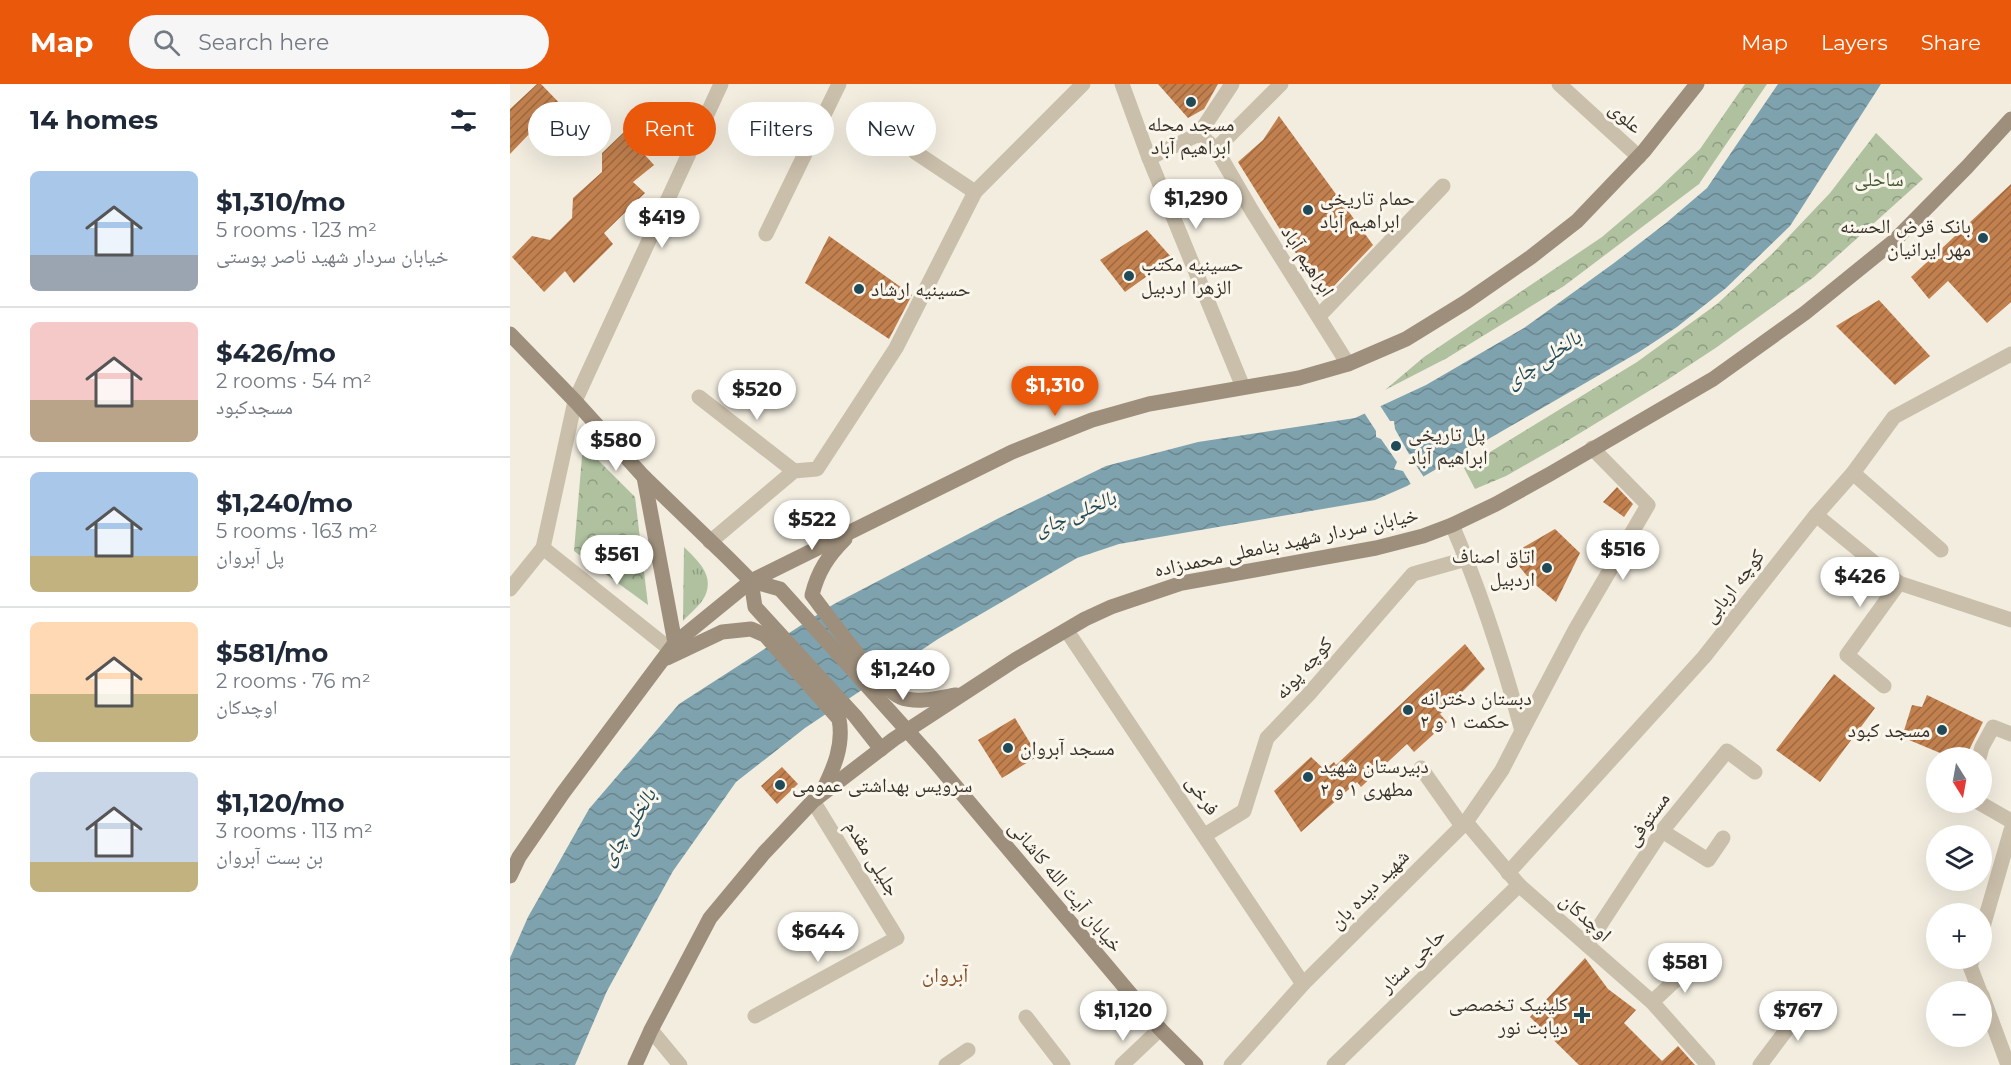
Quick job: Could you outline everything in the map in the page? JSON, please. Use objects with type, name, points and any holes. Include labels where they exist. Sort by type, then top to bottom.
[{"type":"main road","points":[[510,876],[519,857],[563,793],[670,651],[751,581],[1012,452],[1092,420],[1149,404],[1299,378],[1348,364],[1406,339],[1466,302],[1531,257],[1577,221],[1639,157],[1697,84]]},
{"type":"main road","name":"خیابان سردار شهید بنامعلی محمدزاده","points":[[635,1065],[710,918],[764,853],[817,798],[907,730],[1015,660],[1085,619],[1111,607],[1182,583],[1376,548],[1423,536],[1452,525],[1550,474],[1713,379],[1805,313],[1894,241],[2011,119]]},
{"type":"main road","points":[[510,334],[644,477],[710,542],[751,581],[780,589],[879,689],[901,697],[927,700],[962,694]]},
{"type":"main road","points":[[644,477],[670,651]]},
{"type":"main road","points":[[852,531],[828,555],[812,595],[879,689]]},
{"type":"main road","points":[[751,581],[755,608],[776,639],[839,718],[841,727],[839,753],[817,798]]},
{"type":"main road","points":[[670,651],[722,632],[751,629],[776,639],[851,711],[880,749]]},
{"type":"main road","name":"خیابان آیت الله کاشانی","points":[[879,689],[907,730],[1160,1029],[1196,1065]]},
{"type":"street","points":[[510,589],[543,548],[575,401],[720,84]]},
{"type":"street","points":[[766,234],[839,84]]},
{"type":"street","points":[[710,542],[794,471],[817,469],[896,348],[975,192],[1083,84]]},
{"type":"street","points":[[1122,84],[1149,158],[1243,387]]},
{"type":"street","points":[[1149,158],[1199,134],[1232,84]]},
{"type":"street","points":[[1216,149],[1281,84]]},
{"type":"street","name":"علوی","points":[[1558,84],[1639,157]]},
{"type":"street","name":"ابراهیم آباد","points":[[1199,134],[1216,149],[1348,364]]},
{"type":"street","points":[[921,156],[975,192]]},
{"type":"street","points":[[1319,316],[1443,186]]},
{"type":"street","name":"کوچه اربابی","points":[[1508,873],[1704,657],[1816,515],[1853,473],[1894,417],[2011,354]]},
{"type":"street","points":[[699,397],[794,471]]},
{"type":"street","name":"شهید دیده بان","points":[[1231,1065],[1303,984],[1464,824],[1502,770],[1575,630],[1648,505],[1592,448]]},
{"type":"street","points":[[1853,473],[1941,550]]},
{"type":"street","points":[[1816,515],[1899,583],[2011,620]]},
{"type":"street","points":[[1452,525],[1504,667],[1522,731]]},
{"type":"street","points":[[543,548],[670,651]]},
{"type":"street","name":"کوچه پونه","points":[[1205,835],[1244,811],[1267,738],[1413,574],[1466,559]]},
{"type":"street","points":[[1884,686],[1847,655],[1899,583]]},
{"type":"street","name":"فرخی","points":[[1067,631],[1303,984]]},
{"type":"street","points":[[1982,747],[1993,727],[2011,734]]},
{"type":"street","name":"مستوفی","points":[[1587,945],[1662,831],[1727,751],[1755,772]]},
{"type":"street","name":"اوچدکان","points":[[1421,768],[1464,824],[1519,885],[1652,1002],[1708,1065]]},
{"type":"street","name":"جلیلی مقدم","points":[[755,1016],[897,938],[817,798]]},
{"type":"street","points":[[1992,810],[2011,820]]},
{"type":"street","points":[[1991,903],[2011,838],[2011,830]]},
{"type":"street","points":[[1662,831],[1708,860],[1723,838]]},
{"type":"street","name":"حاجی ستار","points":[[1334,1065],[1519,885]]},
{"type":"street","points":[[1652,1002],[1695,962]]},
{"type":"street","points":[[1761,1065],[1809,1000]]},
{"type":"street","points":[[1026,1017],[1063,1065]]},
{"type":"street","points":[[1992,1022],[2008,1065]]},
{"type":"street","points":[[1122,1065],[1160,1029]]},
{"type":"street","points":[[651,1030],[680,1065]]},
{"type":"street","points":[[946,1065],[968,1050]]},
{"type":"green space","points":[[1745,84],[1767,84],[1699,184],[1564,286],[1447,358],[1385,390],[1424,357],[1602,237],[1656,191],[1700,149]]},
{"type":"green space","name":"ساحلی","points":[[1876,133],[1923,179],[1814,277],[1667,380],[1506,476],[1475,489],[1464,468],[1637,362],[1717,304],[1773,253],[1830,193]]},
{"type":"green space","points":[[583,445],[635,497],[648,605],[574,551]]},
{"type":"green space","points":[[684,547],[703,569],[708,588],[698,606],[683,621]]},
{"type":"water","name":"بالخلی چای","points":[[1778,84],[1881,84],[1790,226],[1726,288],[1677,327],[1639,352],[1407,486],[1375,500],[1119,544],[1077,558],[938,639],[805,728],[736,782],[673,871],[607,991],[575,1065],[510,1065],[510,958],[528,917],[589,809],[679,704],[834,604],[999,518],[1106,466],[1198,442],[1355,418],[1426,385],[1524,328],[1614,263],[1707,188]]},
{"type":"pier","points":[[1379,404],[1390,421],[1394,421],[1395,429],[1409,454],[1417,457],[1414,462],[1425,479],[1412,486],[1403,471],[1394,469],[1397,462],[1381,439],[1376,437],[1376,431],[1363,411]]},
{"type":"building","points":[[537,84],[541,84],[558,102],[528,102],[528,135],[510,154],[510,109]]},
{"type":"building","name":"مسجد محله ابراهیم آباد","points":[[1158,84],[1218,84],[1204,109],[1188,118]]},
{"type":"building","name":"حمام تاریخی ابراهیم آباد","points":[[1279,116],[1373,245],[1332,288],[1320,288],[1238,162],[1263,140]]},
{"type":"building","points":[[623,133],[623,156],[646,156],[654,165],[633,182],[645,193],[604,233],[613,244],[574,283],[565,271],[544,292],[512,257],[532,236],[550,240],[572,218],[573,198],[602,172],[602,156],[611,156],[611,144]]},
{"type":"building","name":"بانک قرض الحسنه مهر ایرانیان","points":[[2011,184],[2011,302],[1987,323],[1948,281],[1929,299],[1911,277]]},
{"type":"building","name":"حسینیه مکتب الزهرا اردبیل","points":[[1147,230],[1172,258],[1125,292],[1100,260]]},
{"type":"building","name":"حسینیه ارشاد","points":[[829,236],[912,295],[889,339],[805,283]]},
{"type":"building","points":[[1879,300],[1930,356],[1895,385],[1836,326]]},
{"type":"building","points":[[1617,487],[1633,504],[1624,517],[1603,502]]},
{"type":"building","name":"اتاق اصناف اردبیل","points":[[1555,529],[1580,553],[1556,602],[1531,581],[1510,555]]},
{"type":"building","points":[[1465,644],[1485,669],[1440,714],[1447,722],[1414,752],[1407,744],[1361,787],[1357,782],[1301,832],[1274,791],[1311,757],[1325,770],[1334,762],[1336,765]]},
{"type":"building","points":[[1834,674],[1875,708],[1820,782],[1776,750]]},
{"type":"building","name":"مسجد کبود","points":[[1927,695],[1983,722],[1970,747],[1926,747],[1902,737],[1912,705],[1922,707]]},
{"type":"building","name":"مسجد آبروان","points":[[1015,718],[1038,756],[1002,778],[978,740]]},
{"type":"building","name":"سرویس بهداشتی عمومی","points":[[782,767],[798,784],[777,804],[761,786]]},
{"type":"building","name":"کلینیک تخصصی دیابت نور","points":[[1585,958],[1608,989],[1636,1010],[1624,1023],[1662,1061],[1678,1046],[1695,1065],[1579,1065],[1530,1017]]},
{"type":"place","name":"مسجد محله ابراهیم آباد","points":[[1191,102]]},
{"type":"place","name":"حمام تاریخی ابراهیم آباد","points":[[1308,210]]},
{"type":"place","name":"بانک قرض الحسنه مهر ایرانیان","points":[[1983,238]]},
{"type":"place","name":"حسینیه مکتب الزهرا اردبیل","points":[[1129,276]]},
{"type":"place","name":"حسینیه ارشاد","points":[[859,289]]},
{"type":"place","name":"پل تاریخی ابراهیم آباد","points":[[1396,446]]},
{"type":"place","name":"اتاق اصناف اردبیل","points":[[1547,568]]},
{"type":"place","name":"دبستان دخترانه حکمت ۱ و ۲","points":[[1408,710]]},
{"type":"place","name":"مسجد کبود","points":[[1942,730]]},
{"type":"place","name":"مسجد آبروان","points":[[1008,748]]},
{"type":"place","name":"دبیرستان شهید مطهری ۱ و ۲","points":[[1308,777]]},
{"type":"place","name":"سرویس بهداشتی عمومی","points":[[780,785]]},
{"type":"place","name":"کلینیک تخصصی دیابت نور","points":[[1582,1015]]},
{"type":"district","name":"آبروان","points":[[945,975]]}]
